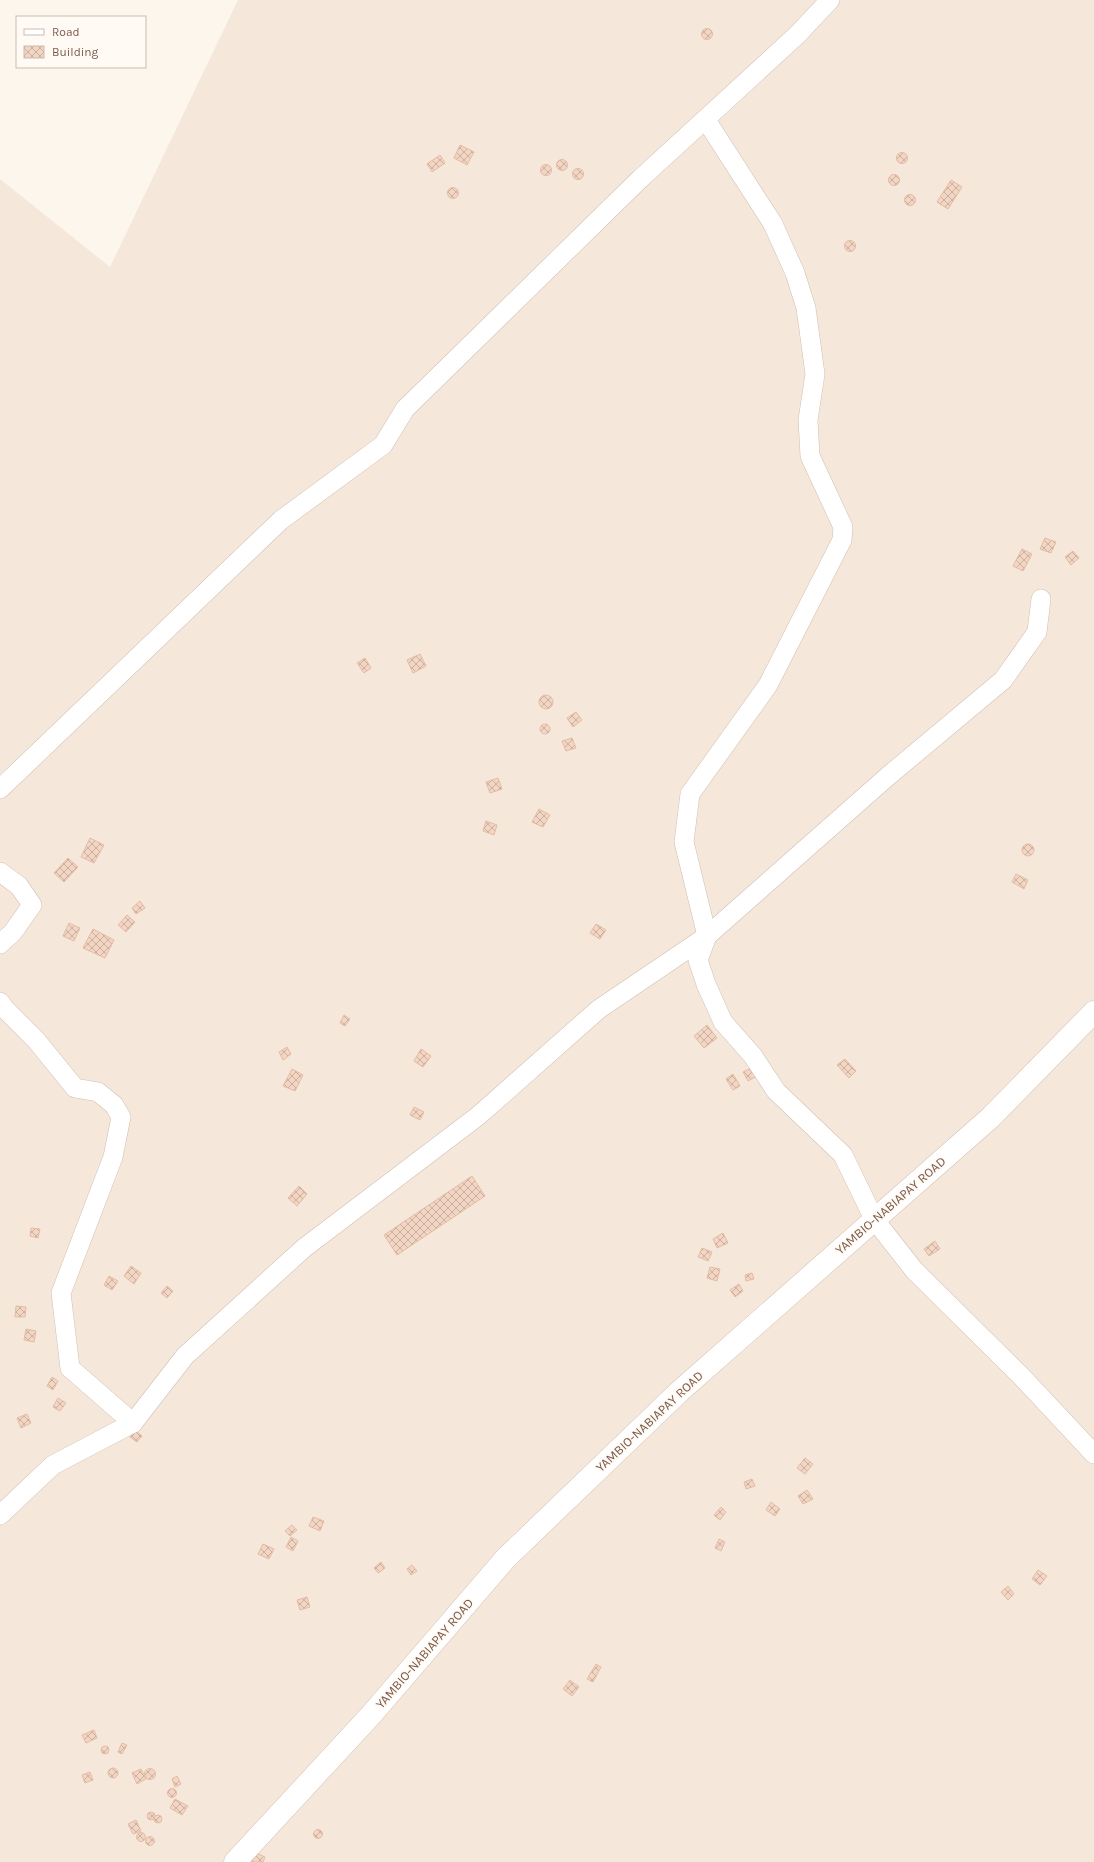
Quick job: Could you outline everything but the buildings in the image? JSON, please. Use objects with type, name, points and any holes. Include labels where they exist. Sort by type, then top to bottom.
[{"type":"main road","name":"YAMBIO-NABIAPAY ROAD","points":[[235,1862],[371,1715],[506,1558],[680,1391],[990,1118],[1094,1012]]},
{"type":"street","points":[[0,790],[281,520],[384,445],[405,409],[640,179],[797,35],[830,0]]},
{"type":"street","points":[[706,120],[773,224],[795,273],[806,308],[815,374],[808,420],[810,456],[843,526],[842,540],[768,685],[690,794],[684,842],[707,936],[698,960],[706,984],[723,1022],[753,1056],[776,1091],[843,1155],[874,1219],[914,1270],[1021,1376],[1094,1454]]},
{"type":"street","points":[[0,1515],[53,1465],[133,1423],[185,1356],[304,1248],[478,1116],[598,1009],[707,936],[887,777],[1003,680],[1036,632],[1041,600]]},
{"type":"street","points":[[0,872],[19,886],[32,905],[13,932],[0,944]]},
{"type":"street","points":[[0,1002],[36,1040],[75,1088],[98,1092],[114,1106],[120,1118],[113,1157],[61,1293],[70,1368],[133,1423]]},
{"type":"shaded area","points":[[238,0],[1094,0],[1094,1862],[0,1862],[0,179],[110,267]]}]
